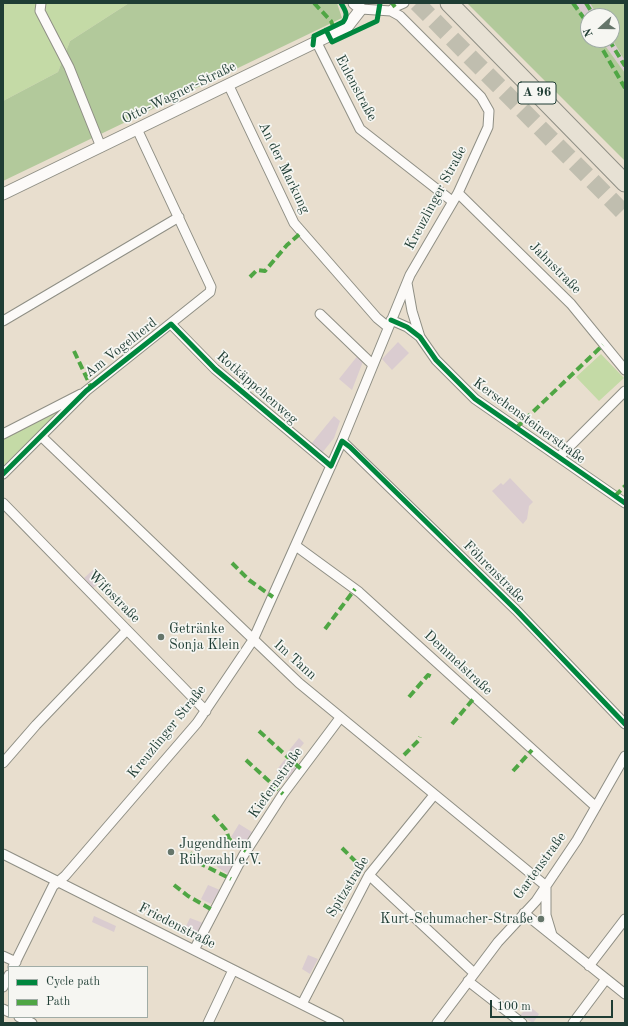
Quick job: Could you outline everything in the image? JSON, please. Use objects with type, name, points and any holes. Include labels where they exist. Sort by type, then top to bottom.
[{"type":"highway","name":"A 96","points":[[449,3],[625,183]]},
{"type":"street","points":[[41,3],[40,11],[69,67],[101,147]]},
{"type":"street","name":"Otto-Wagner-Straße","points":[[3,194],[347,28],[358,6]]},
{"type":"street","name":"Kreuzlinger Straße","points":[[14,965],[53,886],[206,711],[253,640],[342,441],[407,282],[452,201],[458,193],[488,127],[489,117],[486,104],[400,16],[397,7],[358,6]]},
{"type":"street","name":"Eulenstraße","points":[[317,43],[360,129],[452,201]]},
{"type":"street","name":"An der Markung","points":[[229,86],[294,223],[377,318],[390,324]]},
{"type":"street","name":"Am Vogelherd","points":[[86,391],[210,292],[211,287],[137,129]]},
{"type":"street","name":"Jahnstraße","points":[[458,193],[571,304],[625,370]]},
{"type":"street","points":[[3,321],[178,216]]},
{"type":"street","points":[[407,282],[412,311],[420,337]]},
{"type":"street","points":[[320,314],[373,365]]},
{"type":"street","name":"Rotkäppchenweg","points":[[171,324],[215,369],[331,466]]},
{"type":"street","name":"Kerschensteinerstraße","points":[[390,324],[407,327],[420,337],[436,360],[475,399],[625,503]]},
{"type":"street","points":[[3,434],[86,391]]},
{"type":"street","points":[[3,474],[42,437],[86,391]]},
{"type":"street","points":[[559,457],[625,391]]},
{"type":"street","name":"Im Tann","points":[[42,437],[299,683],[546,886]]},
{"type":"street","name":"Föhrenstraße","points":[[342,441],[376,472],[516,610],[625,724]]},
{"type":"street","name":"Wifostraße","points":[[3,503],[206,711]]},
{"type":"street","name":"Demmelstraße","points":[[296,546],[359,592],[596,807]]},
{"type":"street","points":[[3,763],[36,725],[127,630]]},
{"type":"street","name":"Kiefernstraße","points":[[194,950],[243,856],[282,794],[340,718]]},
{"type":"street","name":"Gartenstraße","points":[[437,1023],[474,973],[524,912],[536,901],[596,807],[625,756]]},
{"type":"street","name":"Spitzstraße","points":[[302,1004],[369,875],[434,795]]},
{"type":"street","name":"Friedenstraße","points":[[3,854],[339,1023]]},
{"type":"street","points":[[369,875],[474,973]]},
{"type":"street","points":[[546,886],[546,916],[553,937]]},
{"type":"street","points":[[524,912],[588,966],[625,994]]},
{"type":"street","points":[[588,966],[625,919]]},
{"type":"street","points":[[3,956],[14,965]]},
{"type":"street","points":[[208,1023],[233,970]]},
{"type":"street","points":[[3,987],[8,977]]},
{"type":"street","points":[[573,1023],[606,979]]},
{"type":"street","points":[[468,981],[522,1023]]},
{"type":"street","points":[[22,1018],[32,1023]]},
{"type":"shaded area","points":[[575,3],[625,3],[625,73],[607,48],[620,48],[620,8],[580,8],[580,10]]},
{"type":"shaded area","points":[[398,342],[409,353],[392,370],[382,359]]},
{"type":"shaded area","points":[[359,354],[364,359],[352,390],[339,379]]},
{"type":"shaded area","points":[[334,416],[340,421],[334,438],[322,453],[311,444]]},
{"type":"shaded area","points":[[510,478],[533,502],[529,506],[527,519],[523,524],[492,491],[501,483],[503,485]]},
{"type":"shaded area","points":[[94,569],[103,578],[93,588],[84,578]]},
{"type":"shaded area","points":[[299,738],[304,743],[292,758],[286,754]]},
{"type":"shaded area","points":[[285,759],[296,768],[287,779],[276,771]]},
{"type":"shaded area","points":[[239,824],[252,832],[244,846],[231,837]]},
{"type":"shaded area","points":[[224,854],[236,859],[228,874],[217,867]]},
{"type":"shaded area","points":[[208,885],[220,890],[211,904],[201,899]]},
{"type":"shaded area","points":[[94,916],[116,926],[114,932],[92,922]]},
{"type":"shaded area","points":[[190,918],[203,923],[194,939],[183,932]]},
{"type":"shaded area","points":[[308,955],[318,959],[310,974],[302,969]]},
{"type":"shaded area","points":[[529,1006],[539,1014],[533,1023],[520,1015]]},
{"type":"green space","points":[[3,3],[129,3],[70,41],[58,72],[3,101]]},
{"type":"green space","points":[[129,3],[337,3],[342,18],[3,181],[3,101],[58,72],[70,41]]},
{"type":"green space","points":[[467,3],[575,3],[580,10],[580,48],[607,48],[625,73],[625,161]]},
{"type":"green space","points":[[590,3],[625,3],[625,61],[617,48],[620,48],[620,8],[593,8]]},
{"type":"green space","points":[[601,354],[624,378],[599,401],[576,377]]},
{"type":"green space","points":[[63,406],[63,408],[3,466],[3,438]]},
{"type":"tunnel","points":[[417,3],[625,214]]},
{"type":"marked path","points":[[314,3],[331,21],[333,26]]},
{"type":"marked path","points":[[392,3],[395,7]]},
{"type":"marked path","points":[[573,3],[580,13]]},
{"type":"marked path","points":[[586,3],[589,8]]},
{"type":"marked path","points":[[602,48],[625,88]]},
{"type":"marked path","points":[[614,48],[625,66]]},
{"type":"marked path","points":[[250,277],[257,270],[265,271],[287,245],[302,232]]},
{"type":"marked path","points":[[516,428],[603,345]]},
{"type":"marked path","points":[[74,351],[91,387]]},
{"type":"marked path","points":[[615,496],[625,486]]},
{"type":"marked path","points":[[232,563],[249,580],[273,597]]},
{"type":"marked path","points":[[325,629],[355,589]]},
{"type":"marked path","points":[[409,697],[428,675],[434,678]]},
{"type":"marked path","points":[[452,724],[475,697]]},
{"type":"marked path","points":[[259,731],[301,769]]},
{"type":"marked path","points":[[404,755],[419,740],[420,737]]},
{"type":"marked path","points":[[513,771],[532,750]]},
{"type":"marked path","points":[[246,760],[283,794]]},
{"type":"marked path","points":[[213,815],[226,830],[229,839],[246,851]]},
{"type":"marked path","points":[[342,848],[358,864]]},
{"type":"marked path","points":[[190,853],[203,865],[231,879]]},
{"type":"marked path","points":[[174,885],[188,896],[214,911]]},
{"type":"cycle path","points":[[313,45],[314,36],[343,22],[346,17],[346,12],[341,3]]},
{"type":"cycle path","points":[[326,30],[332,42],[377,21],[380,3]]},
{"type":"cycle path","points":[[391,320],[407,327],[420,337],[436,360],[475,399],[625,503]]},
{"type":"cycle path","points":[[3,474],[86,391],[171,324],[215,369],[331,466],[342,441],[350,447],[516,610],[625,724]]},
{"type":"place","name":"Getränke Sonja Klein","points":[[161,637]]},
{"type":"place","name":"Jugendheim Rübezahl e.V.","points":[[171,852]]},
{"type":"place","name":"Kurt-Schumacher-Straße","points":[[541,919]]}]
